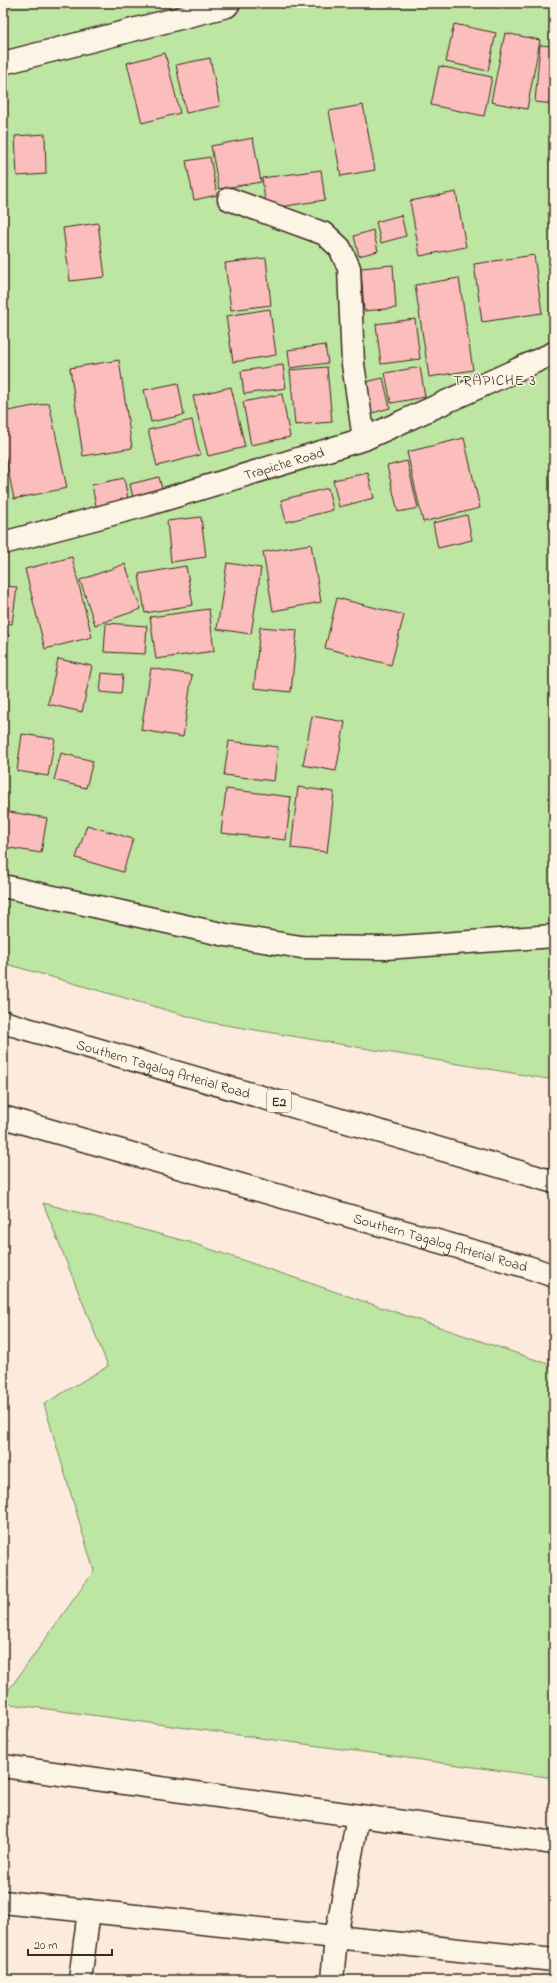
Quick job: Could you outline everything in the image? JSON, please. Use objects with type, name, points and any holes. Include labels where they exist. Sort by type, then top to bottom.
[{"type":"main road","points":[[3,63],[227,6],[229,3]]},
{"type":"main road","points":[[229,199],[325,234],[340,248],[349,268],[353,364],[364,439]]},
{"type":"main road","name":"Trapiche Road","points":[[3,543],[146,505],[364,439],[554,353]]},
{"type":"main road","points":[[3,886],[226,935],[301,947],[385,948],[554,936]]},
{"type":"main road","name":"Southern Tagalog Arterial Road","points":[[3,1022],[554,1182]]},
{"type":"main road","name":"Southern Tagalog Arterial Road","points":[[3,1118],[520,1265],[554,1276]]},
{"type":"main road","points":[[3,1766],[554,1843]]},
{"type":"main road","points":[[332,1980],[336,1937],[358,1816]]},
{"type":"main road","points":[[3,1902],[554,1960]]},
{"type":"main road","points":[[80,1980],[88,1911]]},
{"type":"green space","points":[[3,3],[554,3],[554,1080],[208,1022],[3,963]]},
{"type":"green space","points":[[43,1203],[189,1242],[554,1366],[554,1778],[3,1703],[3,1698],[94,1571],[44,1404],[108,1366]]},
{"type":"building","points":[[454,24],[496,33],[488,71],[446,62]]},
{"type":"building","points":[[505,33],[540,40],[527,109],[491,102]]},
{"type":"building","points":[[540,45],[554,46],[554,104],[535,102]]},
{"type":"building","points":[[165,53],[180,113],[142,123],[127,63]]},
{"type":"building","points":[[210,58],[220,106],[186,113],[176,65]]},
{"type":"building","points":[[439,66],[492,77],[484,116],[431,105]]},
{"type":"building","points":[[363,105],[375,170],[341,176],[329,111]]},
{"type":"building","points":[[45,134],[46,174],[17,176],[15,136]]},
{"type":"building","points":[[253,138],[261,182],[219,189],[211,146]]},
{"type":"building","points":[[210,157],[217,195],[194,200],[186,161]]},
{"type":"building","points":[[321,170],[325,200],[266,209],[262,178]]},
{"type":"building","points":[[456,192],[466,247],[420,256],[410,201]]},
{"type":"building","points":[[401,215],[406,236],[381,243],[376,222]]},
{"type":"building","points":[[98,223],[105,277],[70,281],[63,228]]},
{"type":"building","points":[[373,230],[378,251],[359,256],[354,236]]},
{"type":"building","points":[[534,255],[542,313],[482,322],[474,264]]},
{"type":"building","points":[[266,258],[271,305],[231,310],[225,263]]},
{"type":"building","points":[[393,265],[396,308],[364,311],[361,268]]},
{"type":"building","points":[[459,278],[473,370],[429,377],[415,285]]},
{"type":"building","points":[[270,309],[276,355],[233,362],[226,316]]},
{"type":"building","points":[[415,319],[420,359],[381,364],[376,324]]},
{"type":"building","points":[[325,345],[328,363],[290,368],[288,350]]},
{"type":"building","points":[[119,360],[132,448],[83,456],[70,368]]},
{"type":"building","points":[[283,365],[286,388],[244,394],[241,371]]},
{"type":"building","points":[[327,367],[332,422],[295,425],[290,370]]},
{"type":"building","points":[[420,367],[425,397],[391,403],[385,373]]},
{"type":"building","points":[[383,378],[390,408],[365,415],[357,384]]},
{"type":"building","points":[[178,383],[184,415],[151,422],[144,390]]},
{"type":"building","points":[[231,387],[245,447],[208,456],[193,396]]},
{"type":"building","points":[[282,394],[290,437],[251,445],[243,402]]},
{"type":"building","points":[[49,403],[67,488],[14,499],[3,444],[3,412]]},
{"type":"building","points":[[192,420],[200,455],[157,466],[148,430]]},
{"type":"building","points":[[464,438],[480,508],[423,522],[407,452]]},
{"type":"building","points":[[407,461],[418,508],[398,512],[387,466]]},
{"type":"building","points":[[368,473],[374,498],[339,507],[333,480]]},
{"type":"building","points":[[159,477],[164,497],[134,503],[130,484]]},
{"type":"building","points":[[124,478],[129,504],[97,511],[92,485]]},
{"type":"building","points":[[328,488],[333,510],[286,522],[281,500]]},
{"type":"building","points":[[467,515],[472,540],[438,548],[433,523]]},
{"type":"building","points":[[201,517],[206,557],[171,562],[167,521]]},
{"type":"building","points":[[311,544],[321,602],[273,611],[263,552]]},
{"type":"building","points":[[72,557],[92,637],[45,649],[25,569]]},
{"type":"building","points":[[227,563],[261,568],[251,634],[217,629]]},
{"type":"building","points":[[125,564],[141,609],[95,625],[80,580]]},
{"type":"building","points":[[186,566],[193,605],[145,613],[139,574]]},
{"type":"building","points":[[3,586],[17,587],[12,624],[3,623]]},
{"type":"building","points":[[337,598],[404,615],[391,665],[325,648]]},
{"type":"building","points":[[209,609],[214,651],[156,659],[150,617]]},
{"type":"building","points":[[106,623],[147,626],[145,654],[104,652]]},
{"type":"building","points":[[260,627],[297,630],[291,692],[254,688]]},
{"type":"building","points":[[3,634],[9,635],[5,660],[3,659]]},
{"type":"building","points":[[58,659],[92,666],[82,712],[48,704]]},
{"type":"building","points":[[151,668],[192,675],[183,737],[141,730]]},
{"type":"building","points":[[102,673],[123,675],[121,694],[100,692]]},
{"type":"building","points":[[312,716],[345,722],[336,771],[303,765]]},
{"type":"building","points":[[22,734],[55,739],[48,776],[17,771]]},
{"type":"building","points":[[229,741],[278,747],[274,781],[224,775]]},
{"type":"building","points":[[61,753],[93,761],[86,788],[54,780]]},
{"type":"building","points":[[298,787],[334,792],[327,852],[291,848]]},
{"type":"building","points":[[226,789],[291,797],[286,840],[221,833]]},
{"type":"building","points":[[3,811],[47,818],[41,853],[3,847]]},
{"type":"building","points":[[87,825],[133,839],[123,872],[76,858]]},
{"type":"district","name":"TRAPICHE 3","points":[[495,380]]}]
